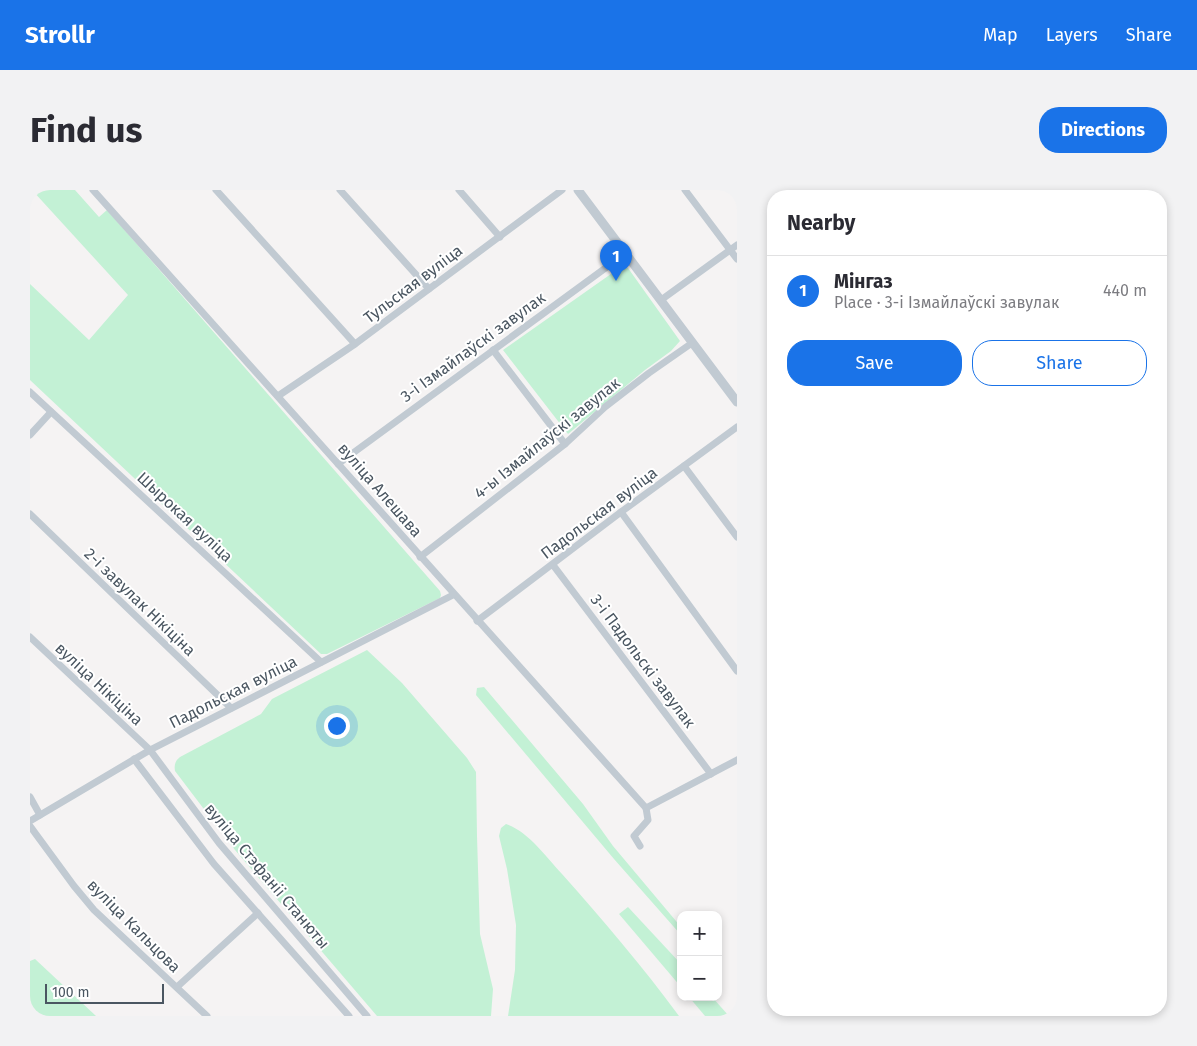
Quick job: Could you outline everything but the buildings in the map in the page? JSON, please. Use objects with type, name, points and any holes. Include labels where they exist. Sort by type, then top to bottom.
[{"type":"street","name":"вуліца Алешава","points":[[93,190],[454,596],[646,808]]},
{"type":"street","points":[[216,190],[355,344]]},
{"type":"street","points":[[340,190],[429,289]]},
{"type":"street","points":[[459,190],[500,237]]},
{"type":"street","name":"Тульская вуліца","points":[[278,396],[355,344],[562,190]]},
{"type":"street","points":[[578,190],[737,402]]},
{"type":"street","points":[[685,190],[737,258]]},
{"type":"street","points":[[661,300],[737,245]]},
{"type":"street","name":"3-і Ізмайлаўскі завулак","points":[[338,464],[626,254]]},
{"type":"street","name":"4-ы Ізмайлаўскі завулак","points":[[420,557],[565,444],[605,407],[692,343]]},
{"type":"street","points":[[492,350],[565,444]]},
{"type":"street","name":"Шырокая вуліца","points":[[30,392],[321,662]]},
{"type":"street","points":[[30,436],[51,412]]},
{"type":"street","name":"Падольская вуліца","points":[[477,621],[737,427]]},
{"type":"street","points":[[684,466],[737,537]]},
{"type":"street","points":[[621,512],[737,671]]},
{"type":"street","name":"2-і завулак Нікіціна","points":[[30,514],[231,708]]},
{"type":"street","name":"3-і Падольскі завулак","points":[[553,565],[711,774]]},
{"type":"street","name":"Падольская вуліца","points":[[30,821],[150,750],[454,596]]},
{"type":"street","name":"вуліца Нікіціна","points":[[30,637],[150,750]]},
{"type":"street","name":"вуліца Стэфаніі Станюты","points":[[150,750],[219,843],[367,1016]]},
{"type":"street","points":[[134,759],[214,864],[349,1016]]},
{"type":"street","points":[[640,846],[634,836],[648,820],[646,808],[737,760]]},
{"type":"street","points":[[30,798],[40,815]]},
{"type":"street","name":"вуліца Кальцова","points":[[30,826],[94,910],[207,1016]]},
{"type":"street","points":[[177,987],[258,913]]},
{"type":"green space","points":[[32,190],[75,190],[99,217],[107,210],[440,591],[440,598],[327,654],[321,654],[30,380],[30,284],[89,340],[128,295]]},
{"type":"green space","points":[[628,268],[680,341],[671,351],[645,370],[568,434],[503,350],[618,269]]},
{"type":"green space","points":[[367,650],[402,683],[467,758],[476,772],[480,934],[493,989],[491,1016],[377,1016],[235,850],[175,771],[175,763],[180,757],[261,714],[272,699]]},
{"type":"green space","points":[[484,687],[583,804],[613,846],[677,922],[677,930],[614,859],[476,695],[477,688]]},
{"type":"green space","points":[[506,824],[530,839],[543,853],[593,909],[679,1016],[508,1016],[515,970],[516,925],[507,869],[499,836],[501,828]]},
{"type":"green space","points":[[628,907],[677,960],[677,982],[619,914]]},
{"type":"green space","points":[[35,959],[96,1016],[30,1016],[30,961]]},
{"type":"green space","points":[[692,1001],[716,1001],[729,1016],[705,1016]]},
{"type":"place","name":"Мінгаз","points":[[616,281]]}]
